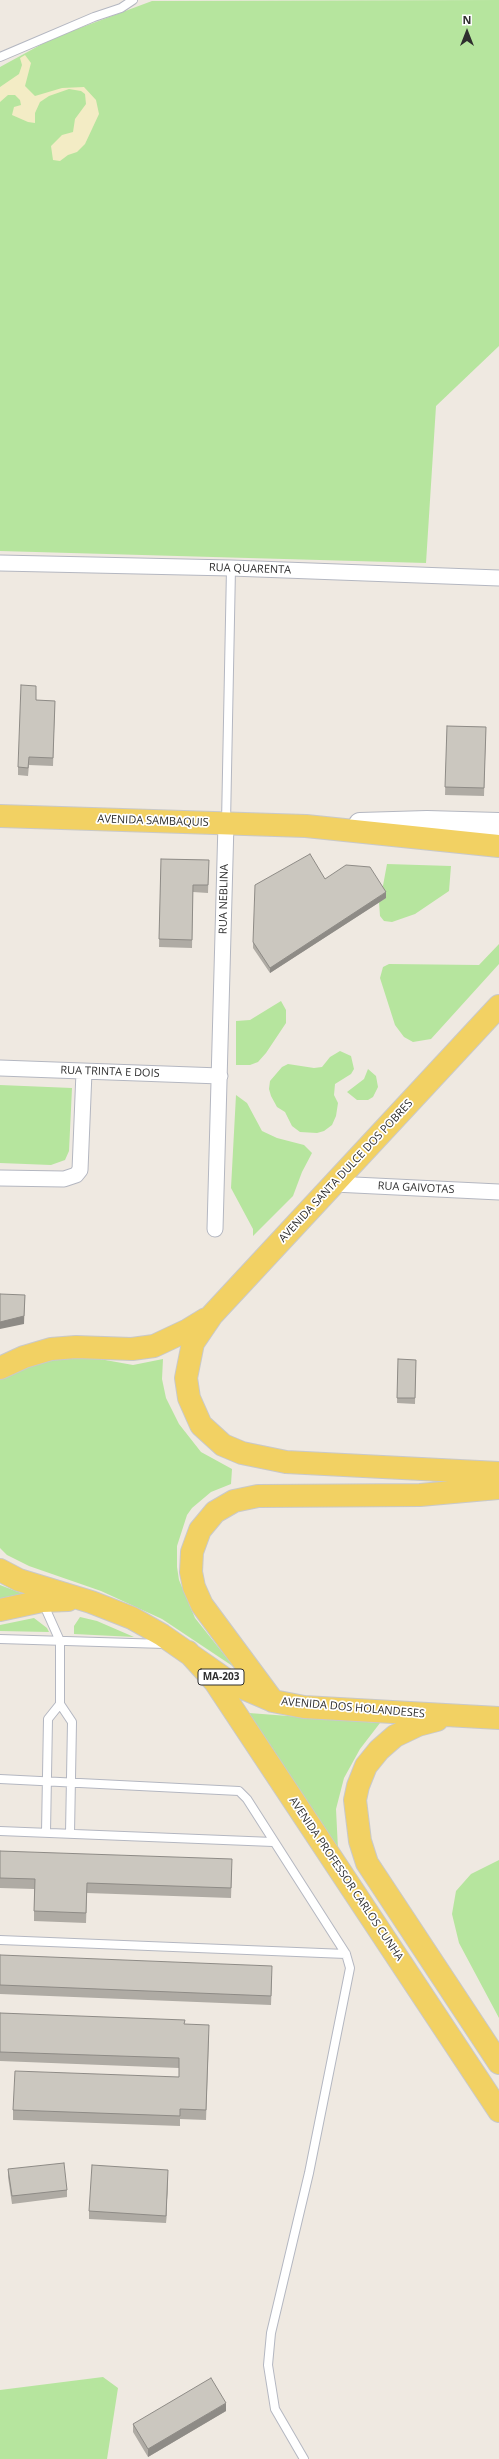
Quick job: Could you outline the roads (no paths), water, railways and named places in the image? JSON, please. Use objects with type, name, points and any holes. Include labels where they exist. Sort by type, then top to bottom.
[{"type":"main road","name":"AVENIDA SAMBAQUIS","points":[[0,816],[306,826],[499,846]]},
{"type":"main road","name":"AVENIDA SAMBAQUIS","points":[[306,826],[427,822],[499,824]]},
{"type":"main road","name":"AVENIDA SANTA DULCE DOS POBRES","points":[[212,1315],[499,1006]]},
{"type":"main road","name":"AVENIDA SANTA DULCE DOS POBRES","points":[[480,1026],[499,1011]]},
{"type":"main road","points":[[0,1368],[24,1357],[51,1349],[76,1347],[132,1349],[154,1346],[188,1330],[212,1315]]},
{"type":"main road","points":[[212,1315],[193,1343],[189,1357],[186,1384],[189,1398],[197,1418],[206,1430],[223,1445],[251,1456],[286,1462],[499,1473]]},
{"type":"main road","points":[[273,1701],[202,1605],[194,1588],[191,1572],[192,1552],[200,1530],[215,1512],[234,1500],[258,1496],[420,1495],[499,1488]]},
{"type":"main road","points":[[0,1570],[37,1593]]},
{"type":"main road","points":[[0,1610],[37,1593]]},
{"type":"main road","name":"AVENIDA DOS HOLANDESES","points":[[37,1593],[92,1602],[148,1626],[231,1683],[273,1701],[304,1707],[499,1718]]},
{"type":"main road","name":"AVENIDA PROFESSOR CARLOS CUNHA","points":[[181,1648],[214,1682],[499,2110]]},
{"type":"main road","points":[[462,1717],[435,1720],[410,1728],[395,1736],[378,1750],[366,1766],[360,1779],[355,1800],[356,1816],[360,1841],[367,1863],[499,2063]]},
{"type":"street","name":"RUA QUARENTA","points":[[0,564],[231,568],[499,578]]},
{"type":"street","name":"RUA NEBLINA","points":[[214,1229],[220,1076],[226,823]]},
{"type":"street","name":"RUA TRINTA E DOIS","points":[[0,1068],[220,1076]]},
{"type":"street","points":[[0,1178],[64,1180],[76,1175],[80,1170],[84,1072]]},
{"type":"street","name":"RUA GAIVOTAS","points":[[334,1184],[499,1192]]},
{"type":"lane","points":[[0,57],[133,0]]},
{"type":"lane","name":"RUA NEBLINA","points":[[226,823],[231,568]]},
{"type":"lane","points":[[37,1593],[60,1641],[60,1704],[72,1722],[70,1833]]},
{"type":"lane","points":[[0,1639],[181,1648]]},
{"type":"lane","points":[[46,1832],[48,1719],[60,1704]]},
{"type":"lane","points":[[0,1779],[239,1791],[247,1799],[273,1842],[346,1954],[350,1968],[309,2173],[272,2333],[268,2365],[275,2409],[304,2459]]},
{"type":"lane","points":[[0,1831],[273,1842]]},
{"type":"lane","points":[[0,1940],[346,1954]]}]
